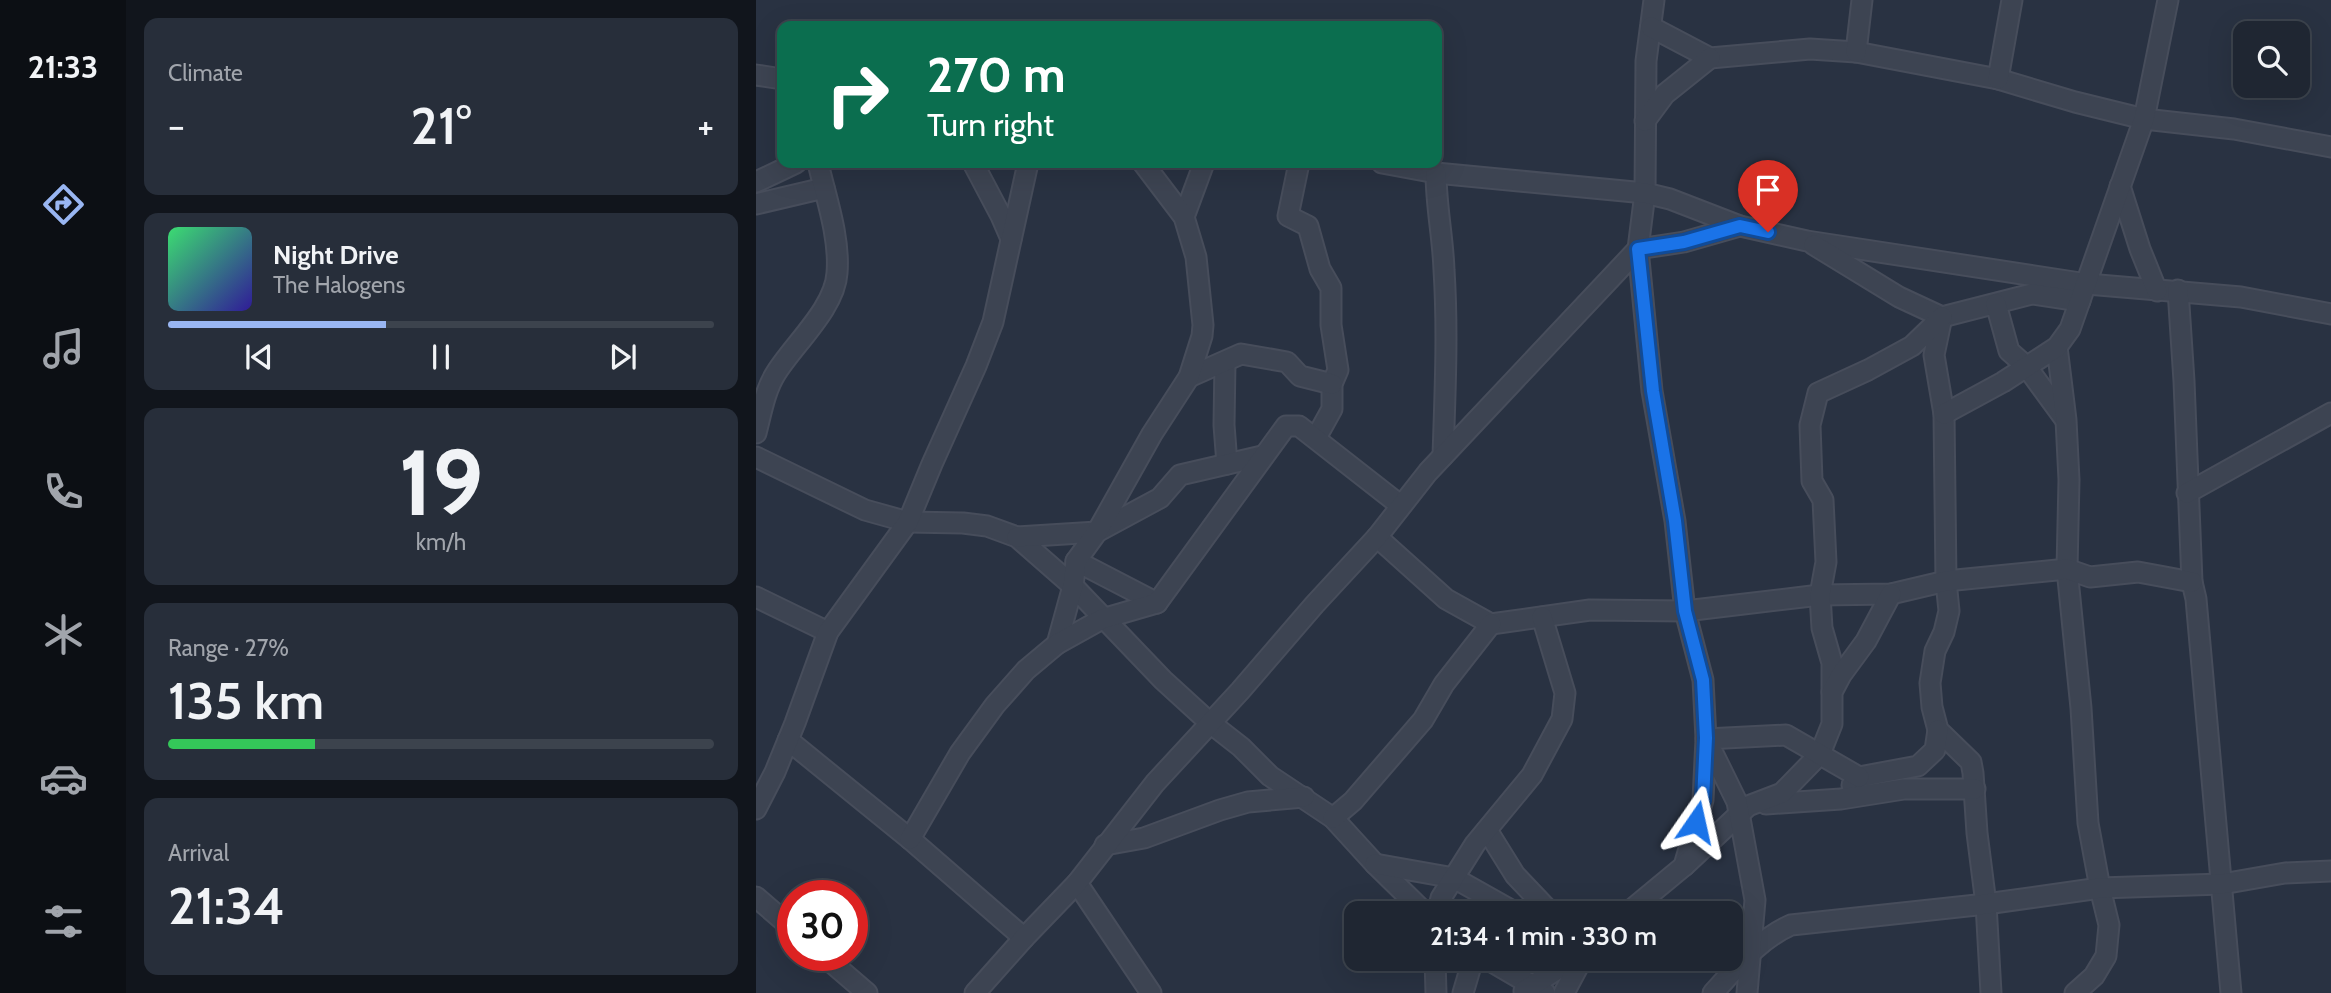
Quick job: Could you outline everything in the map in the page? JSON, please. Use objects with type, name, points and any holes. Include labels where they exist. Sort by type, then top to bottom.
[{"type":"street","points":[[1654,0],[1646,61],[1646,193],[1638,249],[1653,391],[1675,521],[1685,611],[1703,680],[1706,738],[1703,800],[1684,866]]},
{"type":"street","points":[[1856,52],[1862,0]]},
{"type":"street","points":[[1998,79],[2012,0]]},
{"type":"street","points":[[1944,414],[2003,382],[2057,347],[2070,329],[2144,119],[2168,0]]},
{"type":"street","points":[[1651,27],[1710,58],[1810,50],[1856,52],[1998,79],[2144,119],[2234,129],[2331,147]]},
{"type":"street","points":[[1645,121],[1665,94],[1710,58]]},
{"type":"street","points":[[756,75],[777,78]]},
{"type":"street","points":[[756,182],[785,168]]},
{"type":"street","points":[[756,433],[765,377],[818,315],[830,296],[837,276],[836,249],[819,168]]},
{"type":"street","points":[[976,168],[1011,239]]},
{"type":"street","points":[[756,809],[788,740],[828,632],[908,522],[976,366],[993,322],[1027,168]]},
{"type":"street","points":[[1057,644],[1073,586],[1076,561],[1097,533],[1152,434],[1189,377],[1202,336],[1196,257],[1184,217],[1147,168]]},
{"type":"street","points":[[1184,217],[1202,168]]},
{"type":"street","points":[[1298,168],[1288,216],[1308,226],[1320,269],[1331,288],[1331,325],[1338,370],[1332,384],[1332,409],[1316,438]]},
{"type":"street","points":[[1409,168],[1436,173],[1646,193],[1671,199],[1740,226],[1807,241],[2084,292]]},
{"type":"street","points":[[1436,173],[1436,205],[1444,269],[1446,374],[1443,456]]},
{"type":"street","points":[[2120,186],[2157,291]]},
{"type":"street","points":[[756,204],[824,188]]},
{"type":"street","points":[[975,993],[1076,883],[1155,783],[1377,537],[1443,456],[1638,249],[1684,242],[1740,226]]},
{"type":"street","points":[[1807,241],[1899,297],[1942,317]]},
{"type":"street","points":[[2178,290],[2192,582],[2196,599],[2231,993]]},
{"type":"street","points":[[1642,901],[1744,811],[1783,793],[1820,754],[1832,724],[1832,663],[1822,628],[1820,595],[1826,562],[1823,500],[1812,481],[1810,425],[1818,393],[1912,346],[1942,317],[2032,294],[2178,290],[2331,314]]},
{"type":"street","points":[[1996,304],[2009,351],[2026,366],[2066,420]]},
{"type":"street","points":[[1904,789],[1918,766],[1935,750],[1938,730],[1930,683],[1935,651],[1944,632],[1949,611],[1946,581],[1944,414],[1934,355],[1942,317]]},
{"type":"street","points":[[2057,347],[2066,420],[2069,480],[2067,569],[2081,708],[2088,823],[2109,925],[2106,956],[2094,976],[2075,993]]},
{"type":"street","points":[[1189,377],[1241,354],[1287,362],[1300,376],[1332,384]]},
{"type":"street","points":[[1224,362],[1227,464]]},
{"type":"street","points":[[2187,493],[2331,413]]},
{"type":"street","points":[[910,839],[960,753],[995,705],[1026,670],[1057,644],[1102,619],[1157,603],[1286,426],[1299,426],[1401,505]]},
{"type":"street","points":[[1017,537],[1097,533],[1160,498],[1180,475],[1262,456]]},
{"type":"street","points":[[756,457],[865,510],[908,522],[987,526],[1017,537],[1073,586],[1102,619],[1209,722],[1241,747],[1270,776],[1333,818],[1413,901]]},
{"type":"street","points":[[1377,537],[1446,598],[1491,624],[1590,610],[1685,611],[1820,595],[1891,594],[1946,581],[2067,569],[2090,576],[2138,572],[2192,582]]},
{"type":"street","points":[[1076,561],[1157,603]]},
{"type":"street","points":[[1832,692],[1866,641],[1891,594]]},
{"type":"street","points":[[756,597],[828,632]]},
{"type":"street","points":[[1440,901],[1475,844],[1532,775],[1562,719],[1565,693],[1542,617]]},
{"type":"street","points":[[1333,818],[1353,801],[1423,720],[1444,684],[1491,624]]},
{"type":"street","points":[[1938,730],[1970,762],[1986,904],[1991,993]]},
{"type":"street","points":[[1706,738],[1786,736],[1820,754],[1904,789]]},
{"type":"street","points":[[1706,738],[1744,811],[1755,910],[1747,993]]},
{"type":"street","points":[[788,740],[910,839],[1024,938]]},
{"type":"street","points":[[1841,799],[1867,775],[1918,766]]},
{"type":"street","points":[[1744,811],[1904,789],[1975,789]]},
{"type":"street","points":[[1105,845],[1144,838],[1248,802],[1304,797]]},
{"type":"street","points":[[1487,830],[1516,875],[1540,901]]},
{"type":"street","points":[[1375,864],[1454,878],[1492,901]]},
{"type":"street","points":[[1713,993],[1750,952],[1781,929],[1791,925],[1986,904],[2100,888],[2222,884],[2285,873],[2331,871]]},
{"type":"street","points":[[1510,901],[1516,875]]},
{"type":"street","points":[[1076,883],[1151,993]]},
{"type":"street","points":[[756,897],[777,915]]},
{"type":"street","points":[[1755,910],[1791,925]]},
{"type":"street","points":[[841,971],[867,993]]},
{"type":"street","points":[[1435,971],[1436,993]]},
{"type":"street","points":[[1463,993],[1469,971]]},
{"type":"street","points":[[1505,971],[1533,990],[1558,971]]},
{"type":"street","points":[[1564,993],[1576,971]]},
{"type":"route","points":[[1696,822],[1703,800],[1706,738],[1703,680],[1685,611],[1675,521],[1653,391],[1638,249],[1684,242],[1740,226],[1768,232]]}]
